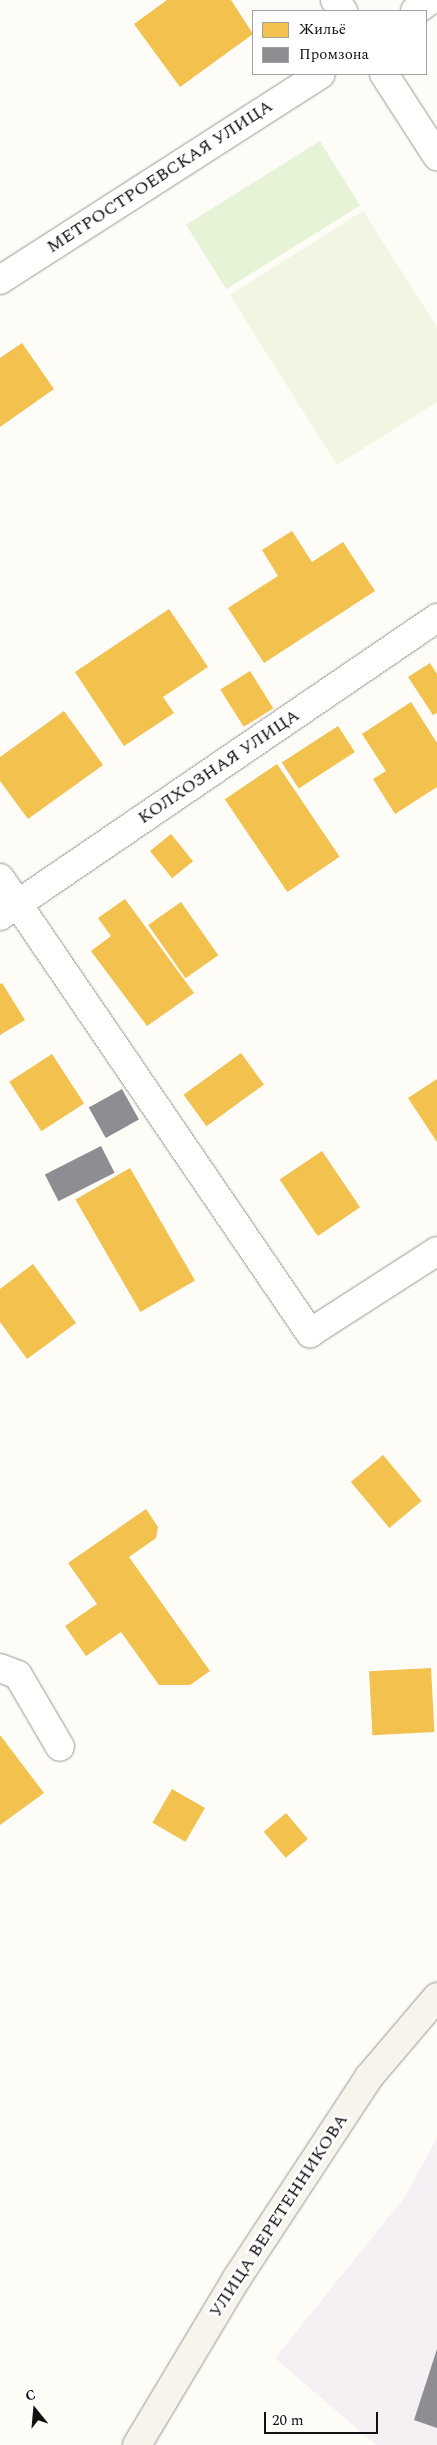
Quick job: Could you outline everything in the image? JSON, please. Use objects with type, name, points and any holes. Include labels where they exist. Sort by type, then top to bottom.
[{"type":"main road","name":"УЛИЦА ВЕРЕТЕННИКОВА","points":[[137,2445],[238,2278],[369,2076],[437,1997]]},
{"type":"street","points":[[416,10],[431,0]]},
{"type":"street","name":"МЕТРОСТРОЕВСКАЯ УЛИЦА","points":[[0,280],[319,75]]},
{"type":"street","points":[[385,75],[437,156]]},
{"type":"street","name":"КОЛХОЗНАЯ УЛИЦА","points":[[9,910],[437,618]]},
{"type":"street","points":[[0,878],[9,910],[310,1333],[437,1251]]},
{"type":"street","points":[[0,1668],[18,1675],[60,1748]]},
{"type":"shaded area","points":[[437,2138],[437,2445],[376,2445],[275,2358],[405,2197]]},
{"type":"green space","points":[[320,141],[360,205],[226,289],[186,225]]},
{"type":"green space","points":[[363,211],[437,327],[437,402],[337,465],[230,295]]},
{"type":"building: Жильё","points":[[167,0],[231,0],[252,35],[180,87],[134,24]]},
{"type":"building: Жильё","points":[[22,343],[54,389],[0,427],[0,358]]},
{"type":"building: Жильё","points":[[292,531],[312,562],[343,542],[375,591],[264,663],[228,608],[278,576],[262,550]]},
{"type":"building: Жильё","points":[[169,609],[208,667],[163,697],[174,713],[124,746],[75,672]]},
{"type":"building: Жильё","points":[[430,663],[437,674],[437,713],[433,715],[408,677]]},
{"type":"building: Жильё","points":[[250,671],[273,708],[244,727],[220,690]]},
{"type":"building: Жильё","points":[[411,702],[437,743],[437,787],[395,814],[373,779],[386,771],[362,734]]},
{"type":"building: Жильё","points":[[64,711],[103,765],[28,819],[0,781],[0,757]]},
{"type":"building: Жильё","points":[[338,726],[355,752],[299,788],[282,762]]},
{"type":"building: Жильё","points":[[277,764],[340,857],[287,892],[225,799]]},
{"type":"building: Жильё","points":[[171,834],[193,861],[172,878],[150,851]]},
{"type":"building: Жильё","points":[[125,899],[194,993],[147,1026],[91,951],[111,936],[98,918]]},
{"type":"building: Жильё","points":[[181,902],[218,955],[186,978],[148,925]]},
{"type":"building: Жильё","points":[[2,983],[25,1020],[0,1035],[0,984]]},
{"type":"building: Жильё","points":[[241,1053],[264,1085],[206,1126],[184,1095]]},
{"type":"building: Жильё","points":[[52,1054],[84,1103],[41,1131],[9,1082]]},
{"type":"building: Жильё","points":[[437,1079],[437,1142],[408,1098]]},
{"type":"building: Жильё","points":[[322,1151],[360,1207],[318,1236],[280,1180]]},
{"type":"building: Жильё","points":[[130,1168],[195,1281],[140,1312],[75,1200]]},
{"type":"building: Жильё","points":[[33,1264],[76,1323],[27,1359],[0,1322],[0,1289]]},
{"type":"building: Жильё","points":[[383,1455],[422,1501],[389,1528],[351,1482]]},
{"type":"building: Жильё","points":[[146,1509],[158,1527],[156,1538],[129,1557],[210,1671],[190,1685],[159,1685],[121,1632],[86,1656],[65,1626],[97,1604],[68,1563]]},
{"type":"building: Жильё","points":[[431,1668],[434,1732],[372,1735],[369,1671]]},
{"type":"building: Жильё","points":[[0,1735],[44,1793],[0,1825]]},
{"type":"building: Жильё","points":[[172,1789],[205,1808],[185,1842],[152,1823]]},
{"type":"building: Жильё","points":[[286,1813],[308,1839],[286,1858],[264,1832]]},
{"type":"building: Промзона","points":[[122,1089],[139,1120],[106,1138],[89,1107]]},
{"type":"building: Промзона","points":[[101,1146],[115,1173],[58,1201],[45,1175]]},
{"type":"building: Промзона","points":[[437,2349],[437,2428],[414,2420]]}]
